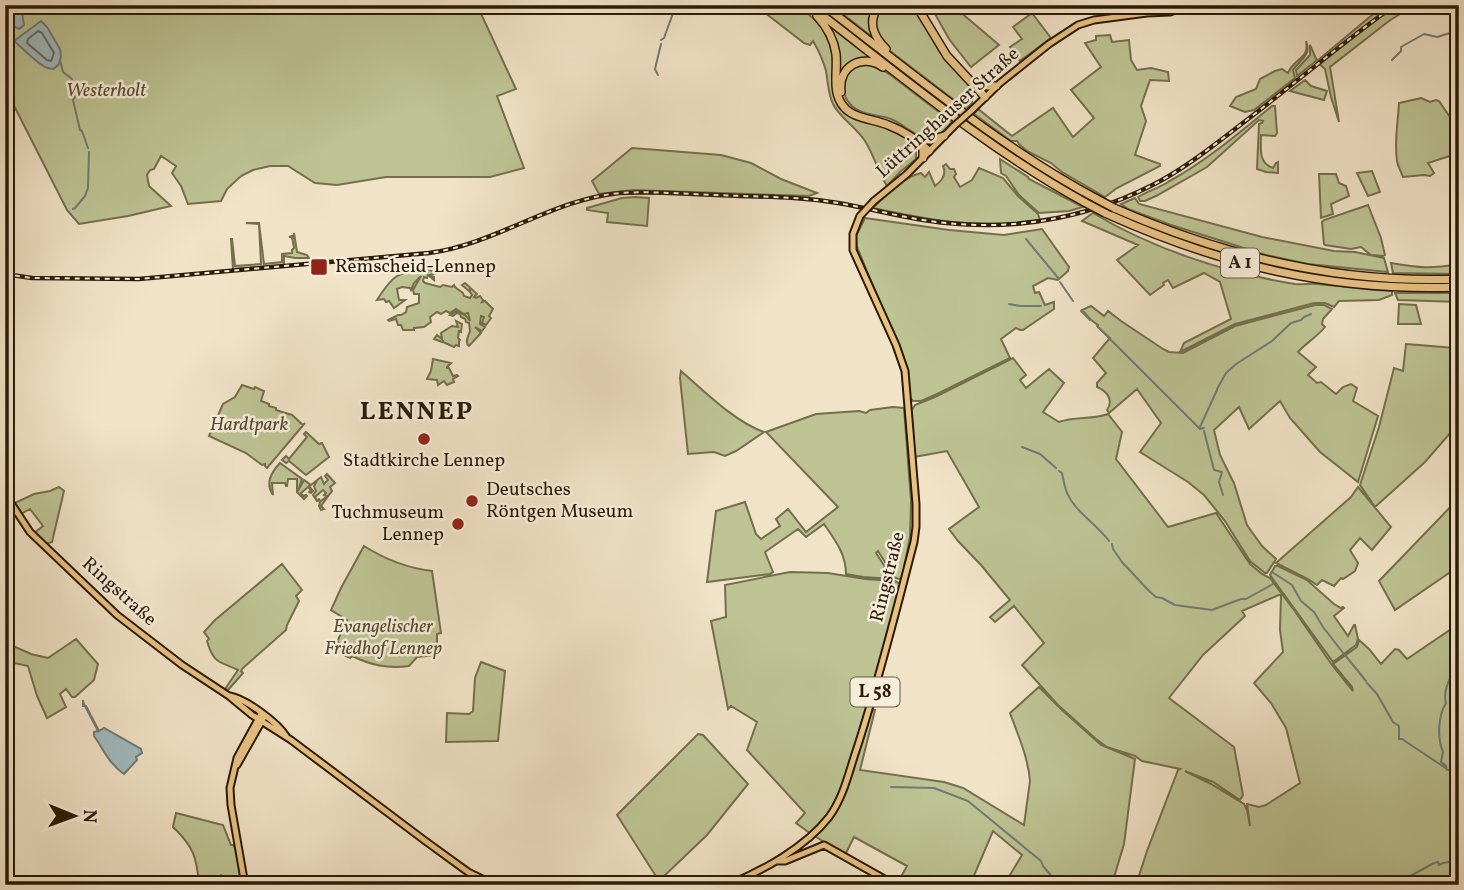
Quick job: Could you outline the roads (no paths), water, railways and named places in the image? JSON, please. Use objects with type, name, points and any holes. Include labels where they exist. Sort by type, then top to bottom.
[{"type":"highway","name":"A 1","points":[[808,5],[1015,161],[1105,213],[1183,246],[1250,266],[1310,277],[1459,287]]},
{"type":"highway","points":[[808,5],[825,27],[833,43],[836,90],[844,107],[855,115],[897,128],[920,141],[931,141],[944,136]]},
{"type":"highway","name":"A 1","points":[[823,5],[990,133],[1053,175],[1114,208],[1186,238],[1255,258],[1383,281]]},
{"type":"highway","points":[[839,5],[855,5]]},
{"type":"highway","points":[[879,5],[873,15],[872,29],[892,59]]},
{"type":"highway","points":[[916,5],[956,67],[987,95]]},
{"type":"highway","points":[[922,5],[947,50],[987,95]]},
{"type":"highway","points":[[902,77],[874,62],[858,62],[844,74],[840,84],[841,95],[855,110],[890,120],[906,128],[930,150]]},
{"type":"highway","points":[[979,84],[996,86]]},
{"type":"highway","points":[[920,141],[923,158]]},
{"type":"highway","name":"A 1","points":[[1398,282],[1459,278]]},
{"type":"main road","name":"Lüttringhauser Straße","points":[[1147,13],[1179,5]]},
{"type":"main road","name":"Lüttringhauser Straße","points":[[856,223],[874,201],[907,174],[996,86],[1049,44],[1078,25],[1094,20],[1170,12],[1187,5]]},
{"type":"main road","name":"Ringstraße","points":[[728,885],[758,873],[777,860],[819,827],[839,799],[870,708],[915,535],[915,495],[905,371],[896,344],[853,250],[852,237],[856,223]]},
{"type":"main road","name":"Ringstraße","points":[[5,494],[30,531],[117,615],[178,662],[229,696],[237,698],[261,718],[283,731],[288,739],[468,872],[495,885]]},
{"type":"main road","points":[[246,885],[230,784],[237,758],[261,718]]},
{"type":"main road","points":[[777,860],[785,862],[824,845],[895,885]]},
{"type":"water","points":[[5,5],[21,5],[24,25],[19,29],[5,21]]},
{"type":"water","points":[[41,21],[60,49],[59,64],[53,69],[40,64],[14,41]]},
{"type":"water","points":[[83,700],[99,731],[104,728],[141,749],[142,753],[124,774],[111,761],[94,736],[94,732],[98,731],[83,706]]},
{"type":"waterway","points":[[661,40],[676,5]]},
{"type":"waterway","points":[[1392,60],[1401,51],[1401,47],[1424,34],[1437,37],[1450,33],[1459,26]]},
{"type":"waterway","points":[[658,75],[655,69],[661,44]]},
{"type":"waterway","points":[[60,60],[63,72],[72,79],[69,87],[75,97],[73,100],[80,130],[88,148]]},
{"type":"waterway","points":[[73,209],[85,196],[88,188],[89,152]]},
{"type":"waterway","points":[[1026,239],[1059,279]]},
{"type":"waterway","points":[[1060,282],[1073,301]]},
{"type":"waterway","points":[[1009,304],[1041,306]]},
{"type":"waterway","points":[[1081,311],[1090,320]]},
{"type":"waterway","points":[[1217,389],[1226,373],[1236,364],[1272,341],[1291,323],[1311,314]]},
{"type":"waterway","points":[[1097,326],[1200,429],[1204,428]]},
{"type":"waterway","points":[[1200,427],[1217,390]]},
{"type":"waterway","points":[[1204,431],[1214,470],[1222,472],[1219,482],[1223,495]]},
{"type":"waterway","points":[[1022,447],[1040,454],[1056,468]]},
{"type":"waterway","points":[[1059,471],[1069,497],[1109,541]]},
{"type":"waterway","points":[[1112,544],[1122,562],[1149,591],[1175,605],[1212,610],[1246,599],[1273,584]]},
{"type":"waterway","points":[[1272,572],[1292,585],[1301,601],[1314,612],[1344,654]]},
{"type":"waterway","points":[[1345,655],[1366,681]]},
{"type":"waterway","points":[[1447,770],[1441,762],[1443,752],[1439,727],[1447,688],[1459,663]]},
{"type":"waterway","points":[[1367,683],[1377,694],[1393,722],[1399,726],[1399,739],[1450,771]]},
{"type":"waterway","points":[[1453,772],[1459,770]]},
{"type":"waterway","points":[[891,787],[934,788],[968,801],[1041,861],[1059,885]]},
{"type":"waterway","points":[[1394,885],[1434,863],[1438,862],[1439,865],[1449,862],[1459,852]]},
{"type":"waterway","points":[[221,875],[222,885]]},
{"type":"railway","points":[[5,274],[32,278],[139,279],[429,253],[478,241],[571,204],[620,193],[808,199],[919,219],[975,225],[1003,225],[1058,218],[1084,212],[1137,193],[1174,173],[1395,5]]},
{"type":"place","name":"Remscheid-Lennep","points":[[319,267]]},
{"type":"place","name":"Stadtkirche Lennep","points":[[424,439]]},
{"type":"place","name":"Deutsches Röntgen Museum","points":[[472,501]]},
{"type":"place","name":"Tuchmuseum Lennep","points":[[458,524]]},
{"type":"district","name":"LENNEP","points":[[417,412]]},
{"type":"park label","name":"Westerholt","points":[[106,91]]},
{"type":"park label","name":"Hardtpark","points":[[249,425]]},
{"type":"park label","name":"Evangelischer Friedhof Lennep","points":[[383,638]]}]
